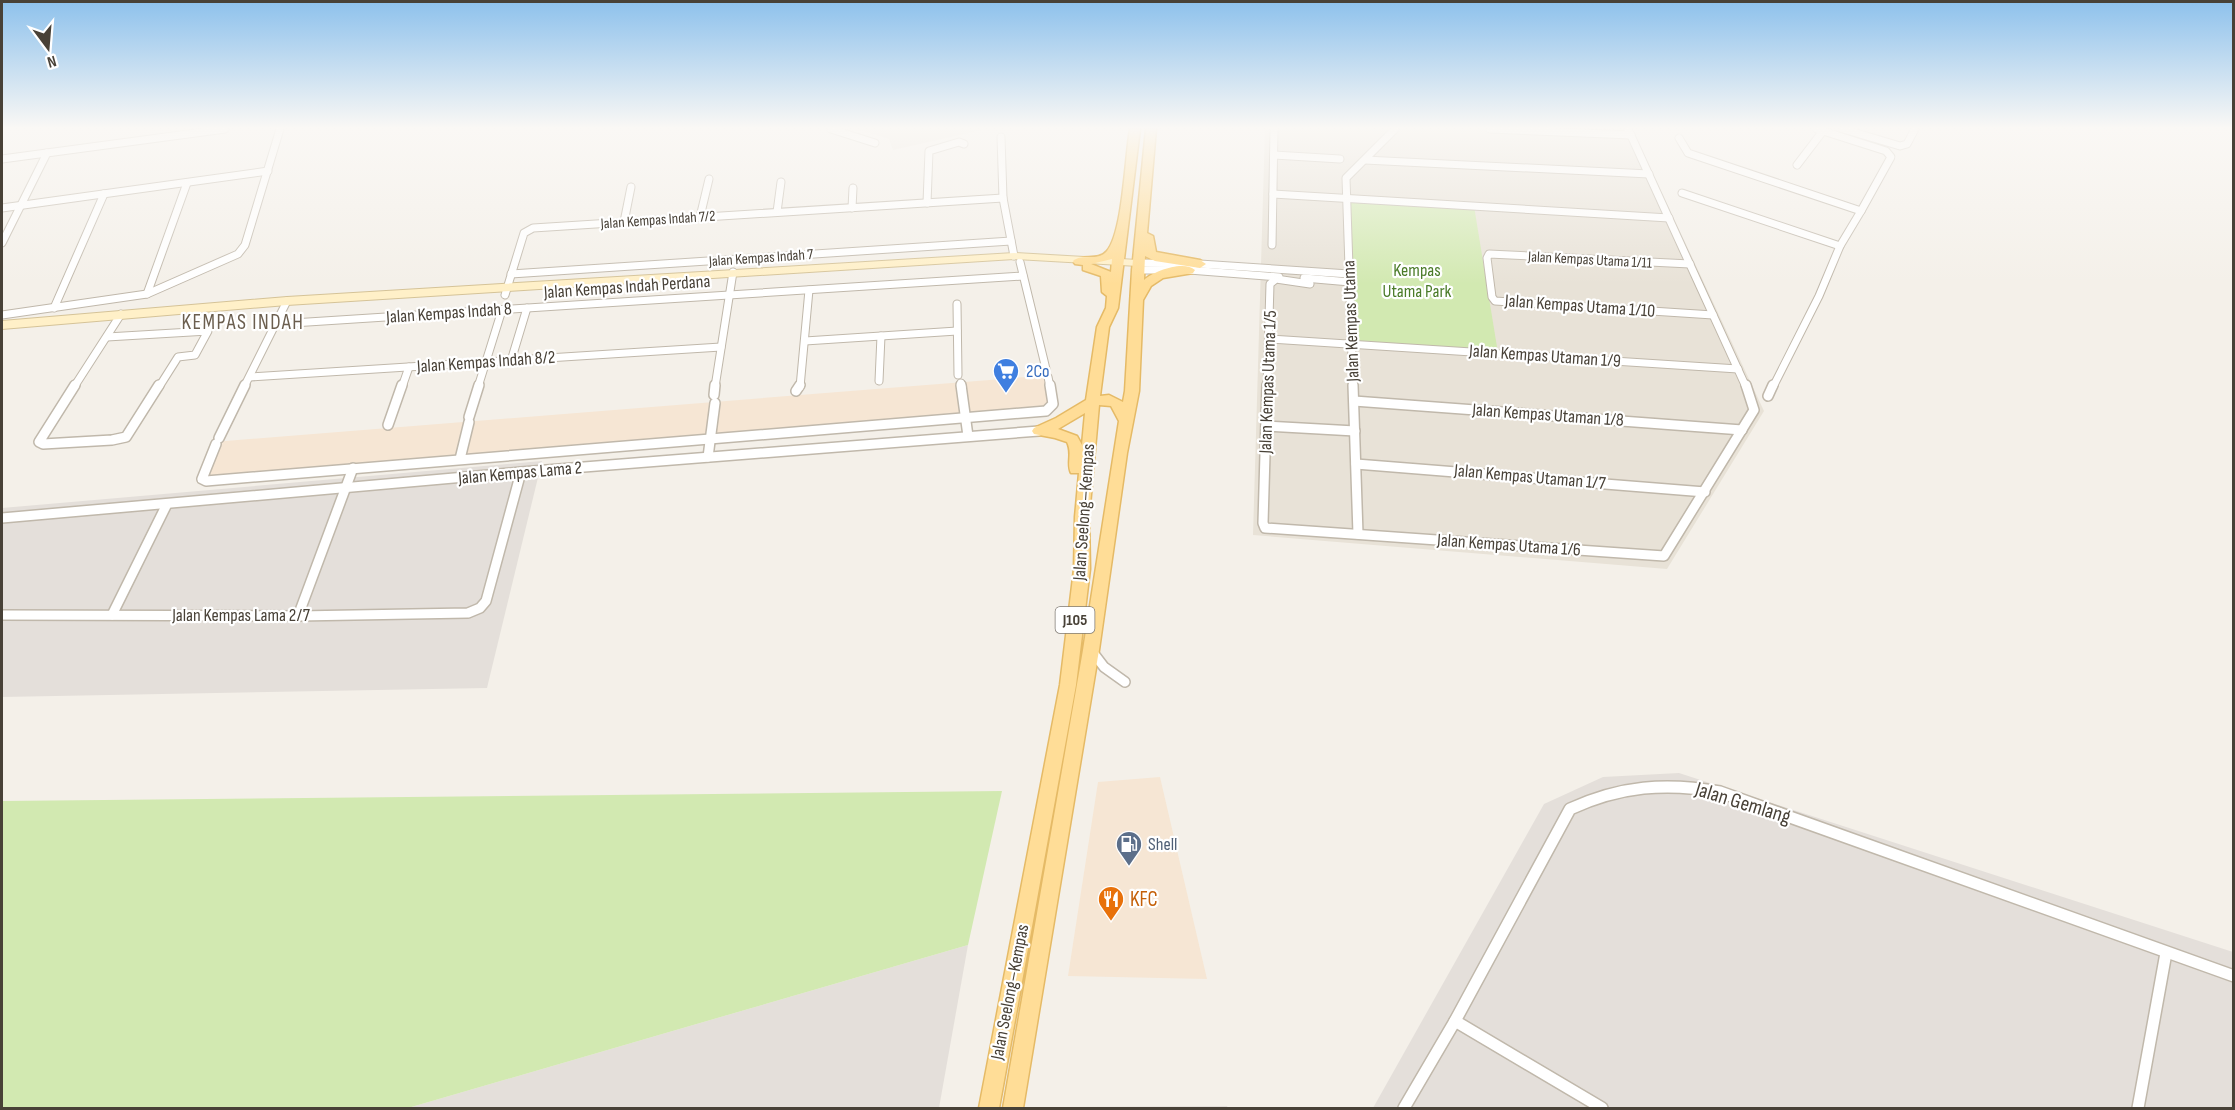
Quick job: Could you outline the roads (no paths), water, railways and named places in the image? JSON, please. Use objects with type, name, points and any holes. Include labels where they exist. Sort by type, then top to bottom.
[{"type":"main road","name":"Jalan Seelong–Kempas","points":[[989,1108],[1068,685],[1082,569],[1082,517],[1096,367],[1103,327],[1112,308],[1128,181]]},
{"type":"main road","name":"Jalan Seelong–Kempas","points":[[1013,1108],[1091,650],[1132,391],[1145,181]]},
{"type":"main road","points":[[1151,181],[1147,227],[1147,244],[1150,254],[1194,267]]},
{"type":"main road","points":[[1083,264],[1105,259],[1113,253],[1124,211]]},
{"type":"main road","points":[[1083,264],[1102,271],[1110,279],[1103,327]]},
{"type":"main road","points":[[1136,305],[1143,287],[1150,278],[1168,271],[1194,267]]},
{"type":"main road","points":[[1039,431],[1060,422],[1094,400],[1115,402],[1121,407],[1126,421]]},
{"type":"main road","points":[[1039,431],[1066,435],[1076,444],[1078,451],[1076,474],[1082,517]]},
{"type":"street","points":[[2,243],[32,181]]},
{"type":"street","points":[[2,208],[202,181]]},
{"type":"street","points":[[2,315],[147,294],[238,254],[245,245],[265,181]]},
{"type":"street","points":[[700,217],[709,181]]},
{"type":"street","points":[[927,203],[928,181]]},
{"type":"street","points":[[286,306],[217,441],[203,472],[202,479],[206,481],[1046,411],[1053,404],[1023,276],[1011,241],[1003,198],[1002,181]]},
{"type":"street","points":[[1272,245],[1273,181]]},
{"type":"street","name":"Jalan Kempas Utama","points":[[1346,181],[1358,534]]},
{"type":"street","points":[[1652,181],[1752,399],[1754,410],[1705,492]]},
{"type":"street","points":[[1771,181],[1861,211]]},
{"type":"street","points":[[1768,396],[1819,296],[1840,246],[1878,181]]},
{"type":"street","points":[[777,212],[782,182]]},
{"type":"street","points":[[147,294],[187,183]]},
{"type":"street","points":[[624,222],[631,187]]},
{"type":"street","points":[[852,208],[854,189]]},
{"type":"street","points":[[1682,193],[1840,246]]},
{"type":"street","points":[[54,308],[104,194]]},
{"type":"street","points":[[1273,194],[1669,218]]},
{"type":"street","name":"Jalan Kempas Indah 7/2","points":[[507,291],[524,233],[529,229],[1003,198]]},
{"type":"street","name":"Jalan Kempas Indah 7","points":[[511,274],[1011,241]]},
{"type":"street","name":"Jalan Kempas Utama 1/11","points":[[1489,254],[1690,264]]},
{"type":"street","name":"Jalan Kempas Utama 1/10","points":[[1489,254],[1487,258],[1492,297],[1495,300],[1713,315]]},
{"type":"street","name":"Jalan Kempas Indah Perdana","points":[[119,318],[1017,259],[1138,267]]},
{"type":"street","points":[[1138,267],[1194,267],[1350,278]]},
{"type":"street","points":[[1138,267],[1194,267],[1252,276],[1350,278]]},
{"type":"street","points":[[708,458],[732,276]]},
{"type":"street","name":"Jalan Kempas Indah 8","points":[[277,324],[1023,276]]},
{"type":"street","name":"Jalan Kempas Utama 1/5","points":[[1263,523],[1271,281],[1276,279],[1311,284]]},
{"type":"street","points":[[796,391],[800,388],[809,290]]},
{"type":"street","points":[[957,304],[960,379],[968,436]]},
{"type":"street","points":[[511,361],[527,308]]},
{"type":"street","points":[[459,459],[502,310]]},
{"type":"street","points":[[2,325],[119,318]]},
{"type":"street","points":[[2,332],[119,318]]},
{"type":"street","points":[[107,337],[208,331],[195,354],[178,357],[126,437],[100,441],[43,444],[39,442],[119,318]]},
{"type":"street","points":[[805,341],[957,331]]},
{"type":"street","points":[[879,381],[881,336]]},
{"type":"street","name":"Jalan Kempas Utaman 1/9","points":[[1270,339],[1738,369]]},
{"type":"street","name":"Jalan Kempas Indah 8/2","points":[[250,377],[722,347]]},
{"type":"street","points":[[388,425],[409,367]]},
{"type":"street","name":"Jalan Kempas Utaman 1/8","points":[[1354,401],[1742,430]]},
{"type":"street","points":[[1266,426],[1355,431]]},
{"type":"street","name":"Jalan Kempas Lama 2","points":[[2,518],[521,472],[1039,431]]},
{"type":"street","name":"Jalan Kempas Utaman 1/7","points":[[1356,464],[1705,492]]},
{"type":"street","points":[[298,616],[353,468]]},
{"type":"street","name":"Jalan Kempas Lama 2/7","points":[[2,615],[457,614],[480,608],[486,601],[521,472]]},
{"type":"street","name":"Jalan Kempas Utama 1/6","points":[[1263,523],[1266,528],[1274,530],[1358,534],[1660,557],[1668,553],[1705,492]]},
{"type":"street","points":[[112,615],[167,504]]},
{"type":"street","points":[[1091,650],[1104,667],[1125,682]]},
{"type":"street","name":"Jalan Gemlang","points":[[1404,1108],[1455,1021],[1570,809],[1606,794],[1646,785],[1689,785],[1720,792],[2234,976]]},
{"type":"street","points":[[2138,1108],[2166,953]]},
{"type":"street","points":[[1455,1021],[1602,1108]]},
{"type":"place","name":"2Co","points":[[1006,394]]},
{"type":"place","name":"Shell","points":[[1129,867]]},
{"type":"place","name":"KFC","points":[[1111,922]]},
{"type":"district","name":"KEMPAS INDAH","points":[[243,322]]},
{"type":"park label","name":"Kempas Utama Park","points":[[1417,280]]}]
